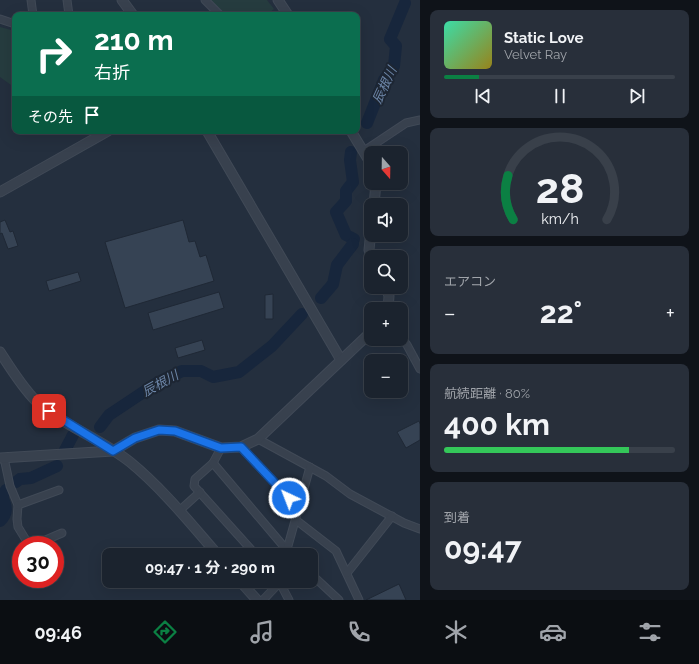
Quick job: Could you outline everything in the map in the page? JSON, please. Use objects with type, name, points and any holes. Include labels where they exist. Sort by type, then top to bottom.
[{"type":"street","points":[[31,0],[33,12]]},
{"type":"street","points":[[66,0],[68,12]]},
{"type":"street","points":[[122,0],[131,12]]},
{"type":"street","points":[[205,0],[217,12]]},
{"type":"street","points":[[278,0],[286,12]]},
{"type":"street","points":[[0,19],[12,23]]},
{"type":"street","points":[[372,146],[406,123],[420,120]]},
{"type":"street","points":[[0,192],[103,134]]},
{"type":"street","points":[[209,134],[341,360]]},
{"type":"street","points":[[353,134],[364,151]]},
{"type":"street","points":[[24,536],[18,527],[18,505],[10,486],[2,458],[113,451],[135,438],[159,430],[175,431],[221,448],[241,447],[258,439],[364,339]]},
{"type":"street","points":[[408,346],[420,370]]},
{"type":"street","points":[[0,352],[25,389],[36,401],[62,420],[113,451],[135,467],[179,511],[212,548]]},
{"type":"street","points":[[258,439],[326,476],[350,494],[404,523],[420,529]]},
{"type":"street","points":[[241,447],[299,509]]},
{"type":"street","points":[[221,448],[213,462],[195,479],[194,486],[250,548]]},
{"type":"street","points":[[213,462],[283,548]]},
{"type":"street","points":[[289,548],[310,467]]},
{"type":"street","points":[[18,505],[59,490]]},
{"type":"street","points":[[179,511],[200,492]]},
{"type":"street","points":[[347,573],[392,516]]},
{"type":"street","points":[[296,520],[336,551],[359,600]]},
{"type":"street","points":[[55,536],[62,533]]},
{"type":"street","points":[[318,580],[339,600]]},
{"type":"street","points":[[246,588],[257,600]]},
{"type":"street","points":[[263,600],[274,588]]},
{"type":"street","points":[[283,588],[289,600]]},
{"type":"green space","points":[[211,0],[267,0],[274,9],[270,12],[223,12]]},
{"type":"green space","points":[[0,27],[12,30],[12,86],[0,77]]},
{"type":"building","points":[[5,220],[10,232],[13,231],[18,246],[8,249],[2,233],[0,234],[0,222]]},
{"type":"building","points":[[183,220],[189,242],[195,241],[200,257],[206,255],[214,281],[125,308],[105,242]]},
{"type":"building","points":[[78,272],[81,281],[49,291],[46,281]]},
{"type":"building","points":[[219,292],[224,308],[153,330],[148,313]]},
{"type":"building","points":[[273,294],[273,319],[265,319],[265,295]]},
{"type":"building","points":[[202,340],[205,350],[178,358],[175,348]]},
{"type":"building","points":[[419,421],[420,440],[406,448],[397,432]]},
{"type":"building","points":[[399,584],[406,600],[366,600]]},
{"type":"waterway","name":"辰根川","points":[[367,123],[384,80],[394,66],[396,46],[390,39],[405,3]]},
{"type":"waterway","name":"辰根川","points":[[351,152],[350,160],[353,182],[346,191],[346,201],[336,212],[346,235],[354,239]]},
{"type":"waterway","name":"辰根川","points":[[321,298],[333,284],[337,265],[353,244]]},
{"type":"waterway","name":"辰根川","points":[[100,427],[109,415],[157,383],[182,371],[201,371],[213,377],[239,372],[272,346],[302,314]]},
{"type":"waterway","name":"辰根川","points":[[64,452],[73,435]]},
{"type":"waterway","name":"辰根川","points":[[16,482],[20,479],[31,478],[57,466]]},
{"type":"waterway","name":"辰根川","points":[[0,521],[6,510],[2,497],[6,490]]},
{"type":"route","points":[[49,411],[113,451],[135,438],[159,430],[175,431],[221,448],[241,447],[289,498]]}]
